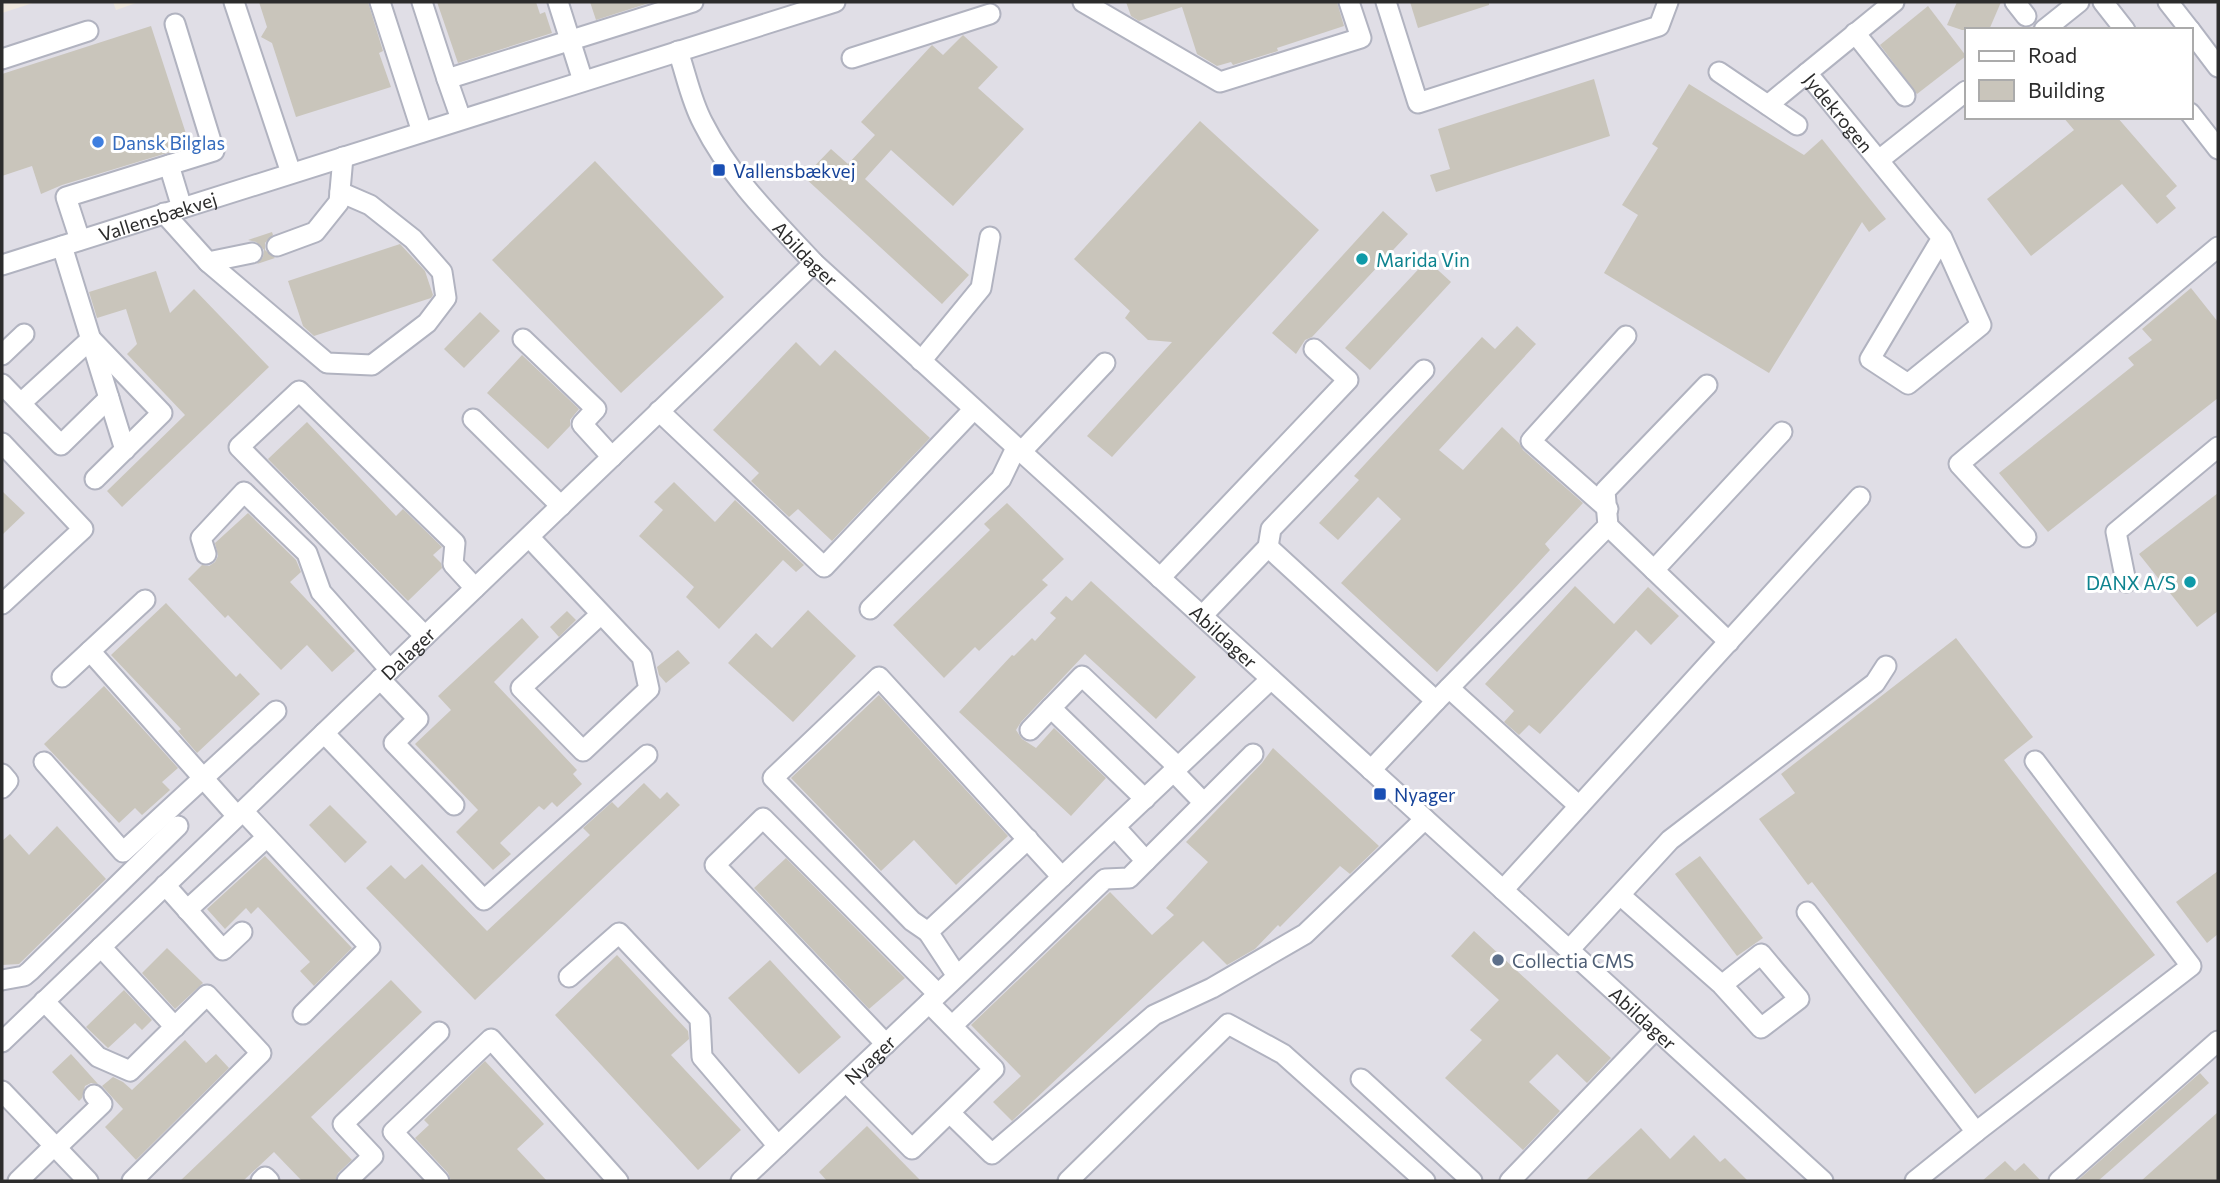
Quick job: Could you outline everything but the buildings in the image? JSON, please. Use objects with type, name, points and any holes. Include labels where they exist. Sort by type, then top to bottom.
[{"type":"street","points":[[234,2],[291,173]]},
{"type":"street","points":[[380,2],[422,132]]},
{"type":"street","points":[[422,2],[461,119]]},
{"type":"street","points":[[558,2],[583,81]]},
{"type":"street","points":[[447,79],[693,2]]},
{"type":"street","name":"Vallensbækvej","points":[[2,265],[835,2]]},
{"type":"street","points":[[1083,2],[1220,82],[1361,38],[1349,2]]},
{"type":"street","points":[[1386,2],[1418,103],[1659,26],[1668,2]]},
{"type":"street","name":"Jydekrogen","points":[[1894,2],[1807,72],[1942,238],[1981,325],[1908,384],[1870,359],[1942,238]]},
{"type":"street","points":[[2046,28],[2079,2]]},
{"type":"street","points":[[2104,2],[2124,28]]},
{"type":"street","points":[[2168,2],[2188,28]]},
{"type":"street","points":[[852,58],[990,14]]},
{"type":"street","points":[[125,450],[91,340],[71,243],[66,197],[214,151],[175,24]]},
{"type":"street","points":[[2,59],[88,32]]},
{"type":"street","points":[[1855,33],[1905,96]]},
{"type":"street","points":[[2192,33],[2218,66]]},
{"type":"street","name":"Abildager","points":[[678,51],[701,121],[721,156],[743,187],[814,263],[1821,1181]]},
{"type":"street","points":[[1719,72],[1797,125]]},
{"type":"street","points":[[1768,105],[1807,72]]},
{"type":"street","points":[[1879,160],[1965,92]]},
{"type":"street","points":[[2192,116],[2218,149]]},
{"type":"street","points":[[277,246],[315,232],[340,202],[343,157]]},
{"type":"street","points":[[169,165],[173,211],[208,262],[327,363],[372,365],[427,323],[446,298],[442,272],[413,239],[370,205],[340,192]]},
{"type":"street","points":[[921,361],[981,289],[990,237]]},
{"type":"street","points":[[2026,537],[1959,464],[2218,247]]},
{"type":"street","points":[[208,262],[252,253]]},
{"type":"street","name":"Dalager","points":[[2,1042],[814,263]]},
{"type":"street","points":[[2,355],[23,334]]},
{"type":"street","points":[[1626,336],[1531,441],[1608,518],[1654,570],[1729,642]]},
{"type":"street","points":[[523,339],[596,409],[582,424],[612,457]]},
{"type":"street","points":[[20,403],[91,340]]},
{"type":"street","points":[[91,340],[162,413],[96,479]]},
{"type":"street","points":[[1160,578],[1348,380],[1314,349]]},
{"type":"street","points":[[870,608],[1001,480],[1019,450],[1105,363]]},
{"type":"street","points":[[1202,616],[1268,547],[1271,529],[1424,370]]},
{"type":"street","points":[[2,384],[61,445],[109,398]]},
{"type":"street","points":[[1371,771],[1608,518],[1605,491],[1707,385]]},
{"type":"street","points":[[425,636],[239,447],[299,391],[455,543],[453,564],[475,588]]},
{"type":"street","points":[[659,411],[824,567],[974,409]]},
{"type":"street","points":[[473,419],[561,506]]},
{"type":"street","points":[[1654,570],[1782,432]]},
{"type":"street","points":[[2,443],[83,529],[2,604]]},
{"type":"street","points":[[2126,582],[2116,532],[2218,447]]},
{"type":"street","points":[[205,554],[201,538],[244,492],[307,553],[321,592],[418,719],[394,743],[454,806]]},
{"type":"street","points":[[1503,890],[1860,497]]},
{"type":"street","points":[[529,537],[642,657],[649,688],[583,751],[521,688],[601,614]]},
{"type":"street","points":[[1268,547],[1579,806]]},
{"type":"street","points":[[62,677],[145,600]]},
{"type":"street","points":[[90,651],[205,779],[267,837],[370,947],[303,1014]]},
{"type":"street","points":[[1569,950],[1670,840],[1875,683],[1886,666]]},
{"type":"street","points":[[1030,730],[1082,676],[1175,769],[1203,803]]},
{"type":"street","points":[[957,976],[928,932],[912,922],[773,778],[879,677],[1062,877]]},
{"type":"street","name":"Nyager","points":[[741,1181],[1271,679]]},
{"type":"street","points":[[1051,708],[1144,799]]},
{"type":"street","points":[[2,979],[24,976],[30,971],[86,916],[205,779],[276,712]]},
{"type":"street","points":[[324,733],[484,900],[648,755]]},
{"type":"street","points":[[952,1026],[1105,879],[1129,878],[1253,754]]},
{"type":"street","points":[[1915,1181],[2191,966],[2035,761]]},
{"type":"street","points":[[44,762],[123,852],[173,819]]},
{"type":"street","points":[[2,774],[8,781],[2,788]]},
{"type":"street","points":[[846,1082],[912,1149],[994,1069],[952,1026],[934,999],[763,818],[715,864],[886,1044]]},
{"type":"street","points":[[173,819],[201,850]]},
{"type":"street","points":[[950,1113],[992,1154],[1154,1015],[1212,988],[1305,934],[1424,819]]},
{"type":"street","points":[[1115,827],[1146,861]]},
{"type":"street","points":[[187,910],[267,837]]},
{"type":"street","points":[[928,932],[1028,839]]},
{"type":"street","points":[[165,885],[223,950],[242,932]]},
{"type":"street","points":[[1620,895],[1722,985]]},
{"type":"street","points":[[1807,912],[1976,1132]]},
{"type":"street","points":[[86,916],[104,943],[175,1027]]},
{"type":"street","points":[[569,977],[618,933],[701,1019],[702,1057],[778,1146]]},
{"type":"street","points":[[30,971],[98,1058],[130,1071],[208,995],[261,1053],[132,1181]]},
{"type":"street","points":[[1068,1181],[1228,1024],[1283,1054],[1425,1181]]},
{"type":"street","points":[[1510,1181],[1656,1029]]},
{"type":"street","points":[[347,1181],[373,1156],[343,1124],[439,1032]]},
{"type":"street","points":[[439,1181],[393,1132],[491,1039],[618,1181]]},
{"type":"street","points":[[2059,1181],[2218,1041]]},
{"type":"street","points":[[1361,1079],[1472,1181]]},
{"type":"street","points":[[2,1091],[88,1181]]},
{"type":"street","points":[[18,1181],[102,1104],[94,1095]]},
{"type":"street","points":[[261,1181],[265,1177],[269,1181]]},
{"type":"shaded area","points":[[36,2],[113,2],[116,10],[139,2],[2218,2],[2218,1181],[2,1181],[2,13]]},
{"type":"place","name":"Dansk Bilglas","points":[[98,142]]},
{"type":"place","name":"Vallensbækvej","points":[[719,170]]},
{"type":"place","name":"Marida Vin","points":[[1362,259]]},
{"type":"place","name":"DANX A/S","points":[[2190,582]]},
{"type":"place","name":"Nyager","points":[[1380,794]]},
{"type":"place","name":"Collectia CMS","points":[[1498,960]]}]
